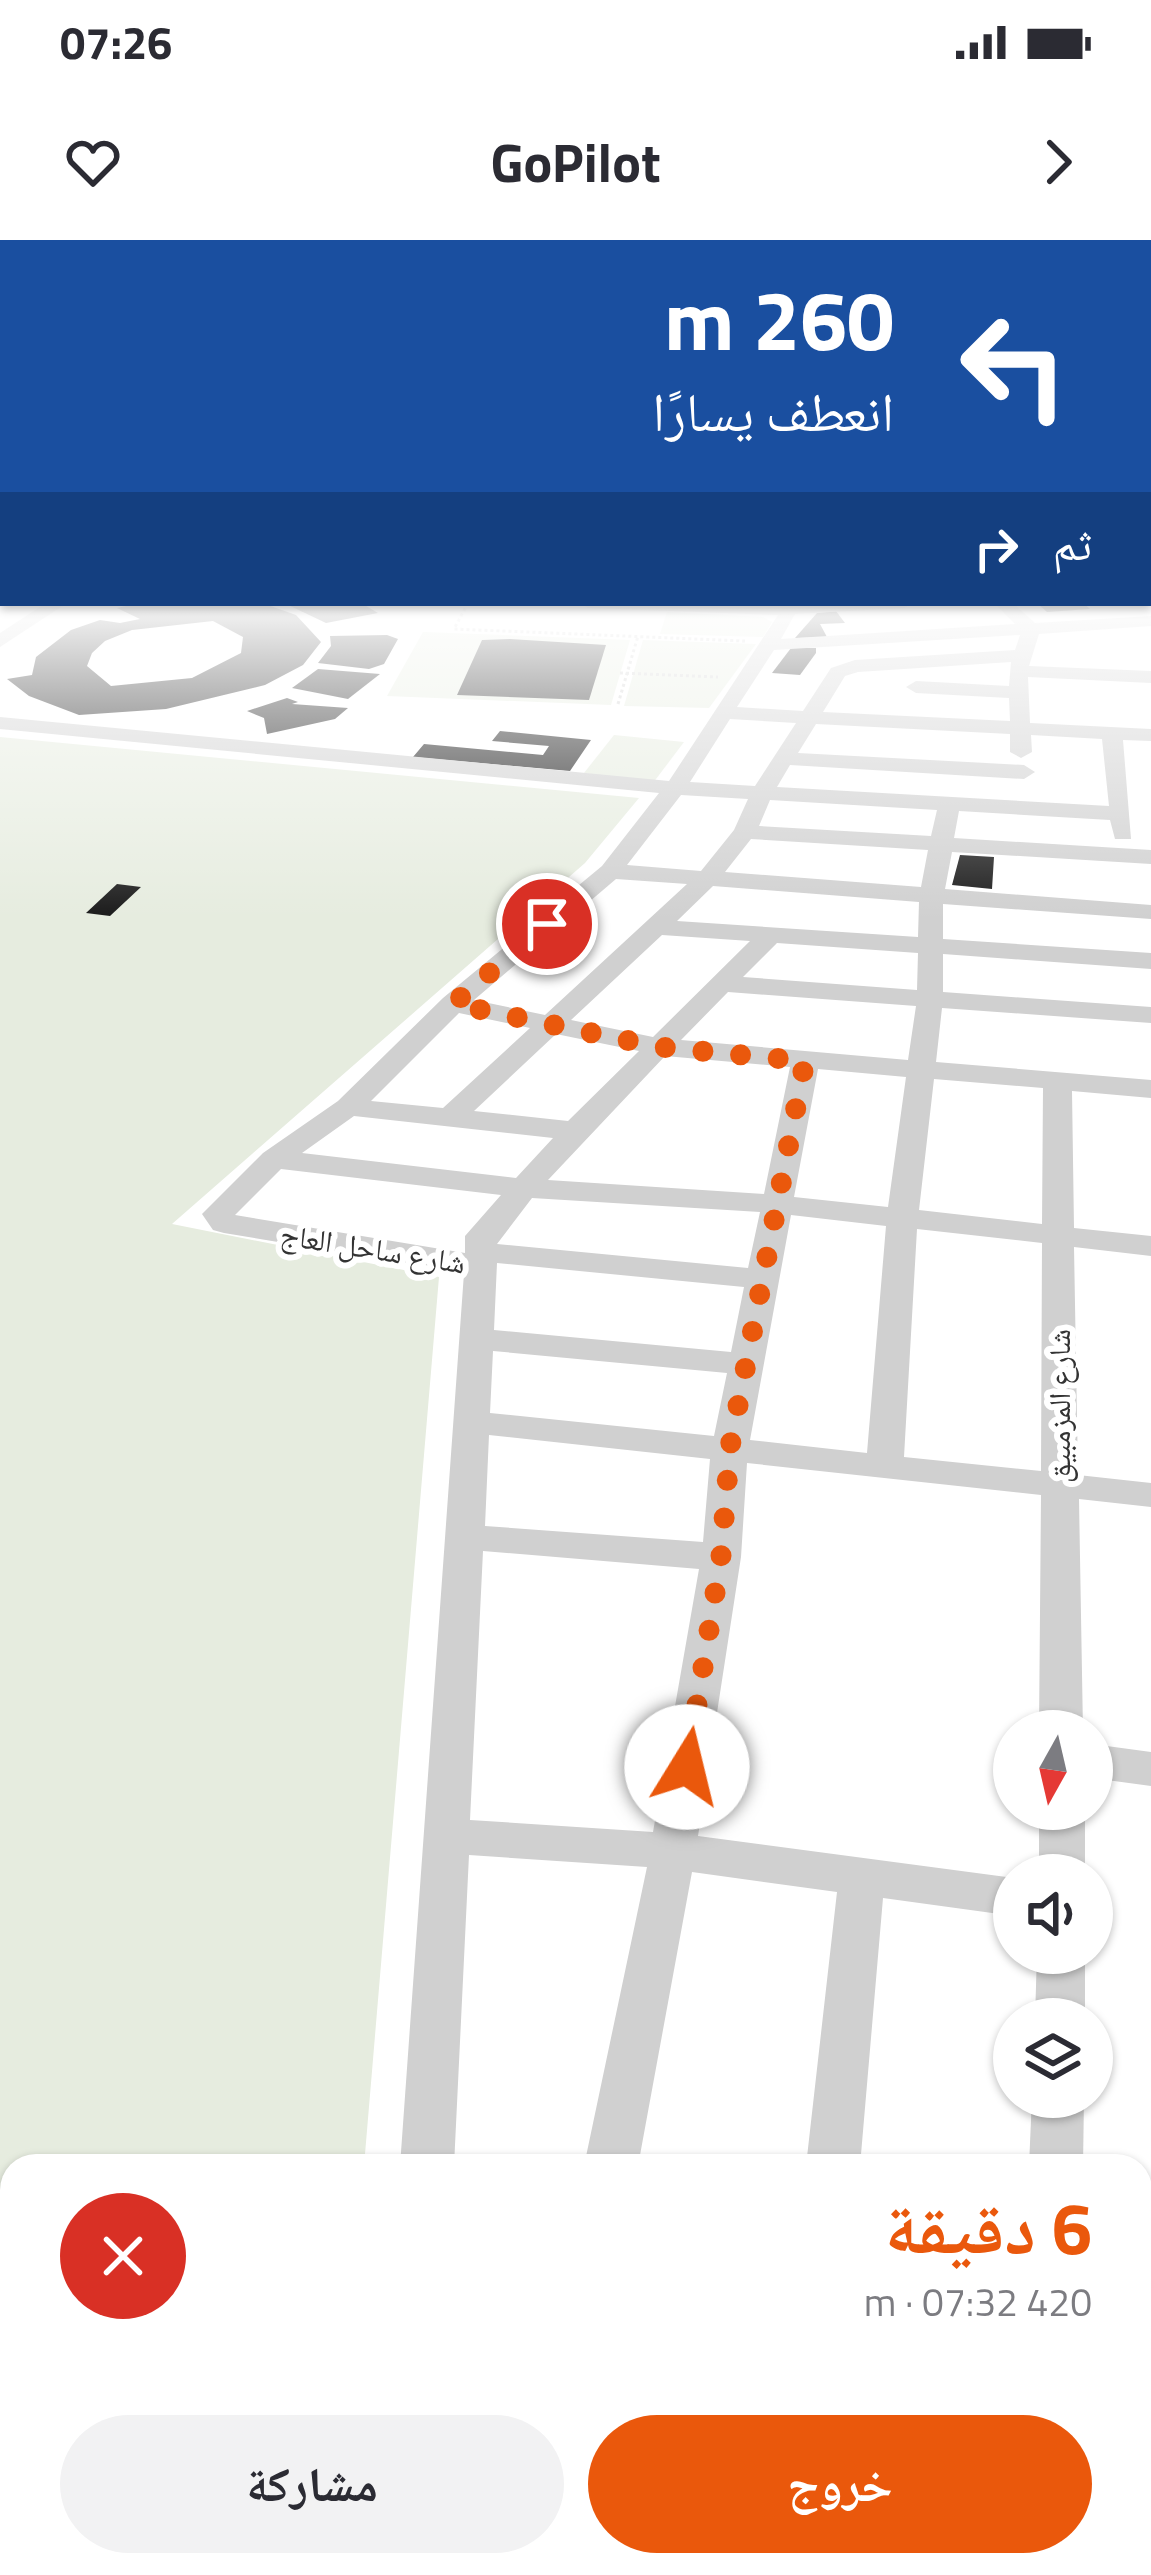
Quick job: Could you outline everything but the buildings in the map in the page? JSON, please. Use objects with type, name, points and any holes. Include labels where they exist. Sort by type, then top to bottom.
[{"type":"street","name":"شارع ساحل العاج","points":[[428,2154],[482,1259],[224,1223],[218,1214],[274,1159],[349,1107],[453,1004],[610,871],[675,788],[733,702]]},
{"type":"street","points":[[452,1118],[708,878],[745,832],[762,793],[819,702]]},
{"type":"street","points":[[875,763],[908,702]]},
{"type":"street","points":[[725,713],[897,722],[976,702]]},
{"type":"street","points":[[1020,702],[1028,810]]},
{"type":"street","points":[[1043,702],[1112,733],[1151,735]]},
{"type":"street","points":[[1085,702],[1151,713]]},
{"type":"street","points":[[0,723],[675,788],[1122,814]]},
{"type":"street","points":[[1112,733],[1124,856]]},
{"type":"street","points":[[782,758],[1024,772]]},
{"type":"street","points":[[885,1464],[902,1221],[930,999],[931,896],[949,805]]},
{"type":"street","points":[[745,832],[1151,857]]},
{"type":"street","points":[[610,871],[1151,912]]},
{"type":"street","points":[[659,927],[1151,961]]},
{"type":"street","points":[[760,1279],[482,1259],[481,1236],[718,982],[770,935]]},
{"type":"street","points":[[718,982],[1151,1015]]},
{"type":"street","points":[[453,1004],[659,1047],[1151,1089]]},
{"type":"street","points":[[613,2154],[673,1851],[721,1556],[730,1447],[805,1061]]},
{"type":"street","name":"شارع المزمبيق","points":[[1057,1081],[1061,1710]]},
{"type":"street","points":[[349,1107],[575,1131]]},
{"type":"street","points":[[274,1159],[521,1188],[776,1204],[1151,1246]]},
{"type":"street","points":[[476,1339],[747,1364]]},
{"type":"street","points":[[470,1422],[1151,1495]]},
{"type":"street","points":[[465,1537],[721,1556]]},
{"type":"street","points":[[1113,1764],[1151,1769]]},
{"type":"street","points":[[446,1836],[673,1851],[861,1881],[993,1896]]},
{"type":"street","points":[[834,2154],[861,1881]]},
{"type":"street","points":[[1056,2154],[1057,2118]]},
{"type":"shaded area","points":[[536,702],[612,702],[611,705]]},
{"type":"shaded area","points":[[625,702],[713,702],[709,708],[624,706]]},
{"type":"shaded area","points":[[614,735],[684,742],[653,783],[584,773]]},
{"type":"shaded area","points":[[0,737],[639,798],[585,863],[172,1224],[439,1277],[365,2154],[0,2154]]},
{"type":"route","points":[[547,924],[453,1004],[659,1047],[805,1061],[730,1447],[721,1556],[687,1767]]}]
